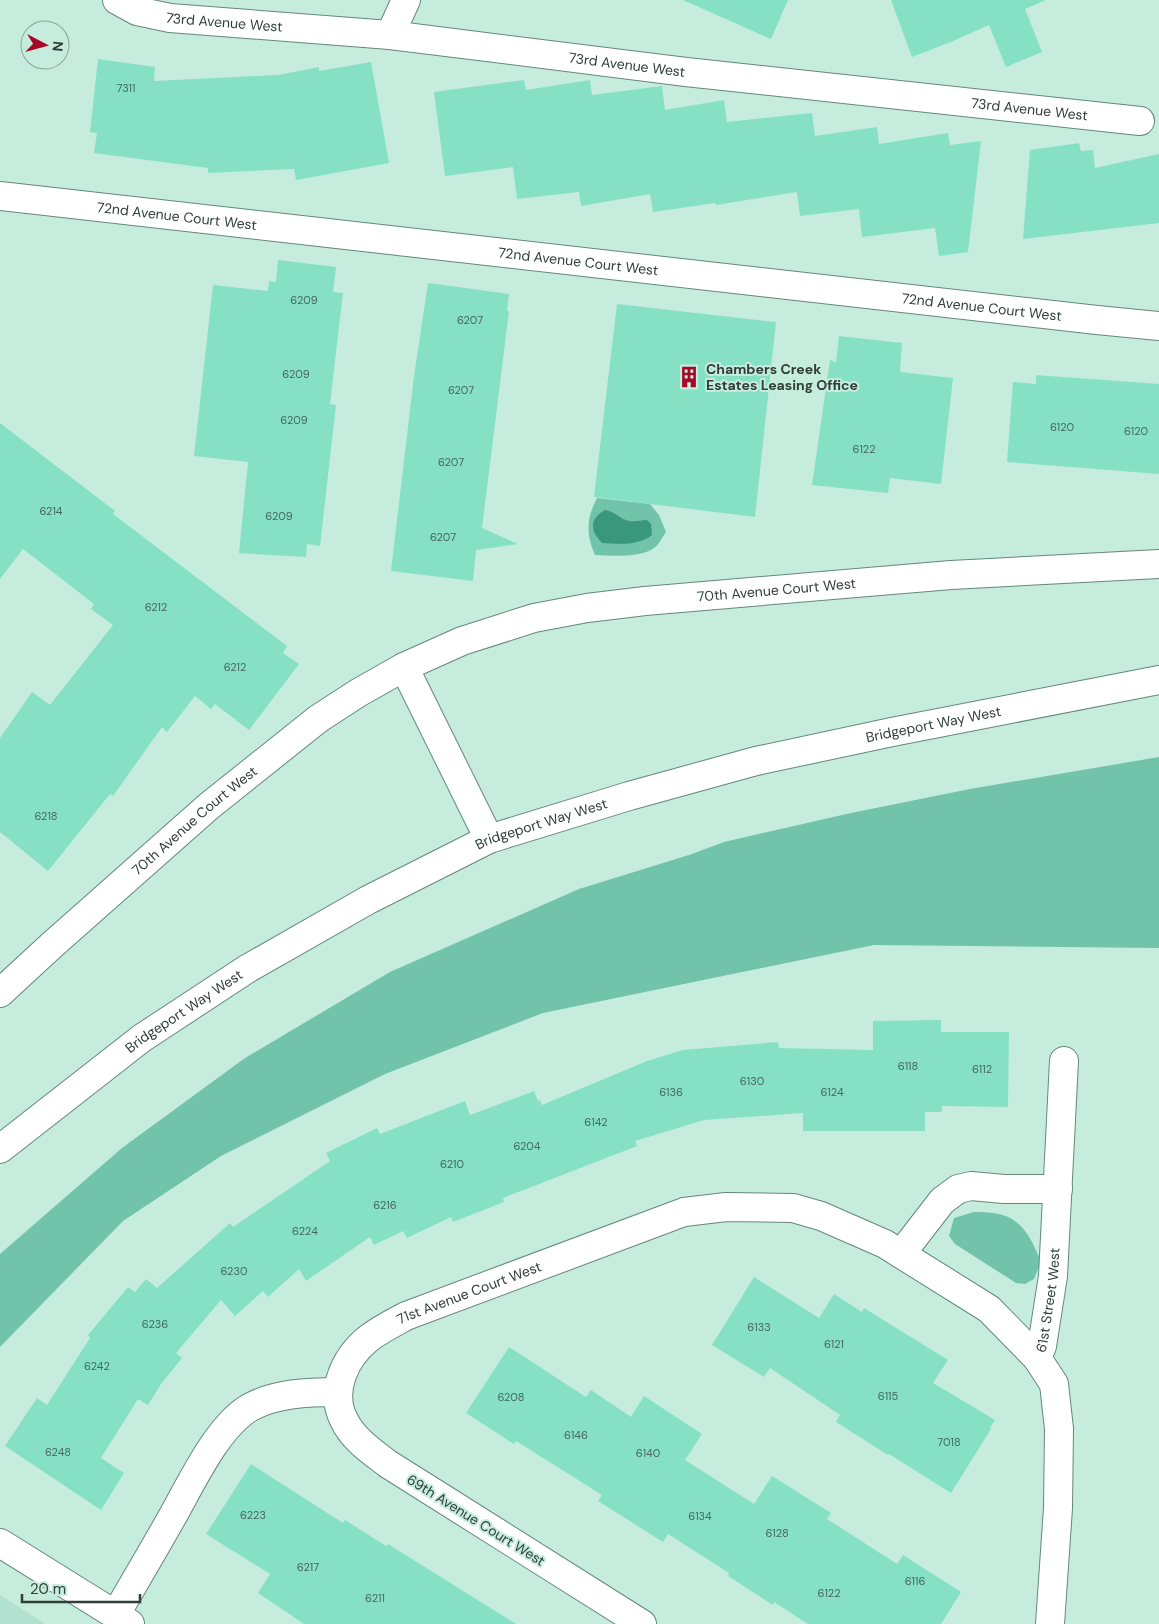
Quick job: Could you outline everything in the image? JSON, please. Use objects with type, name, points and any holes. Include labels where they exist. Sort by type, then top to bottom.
[{"type":"street","name":"73rd Avenue West","points":[[117,0],[137,11],[170,18],[390,35],[686,72],[1140,121]]},
{"type":"street","points":[[390,35],[406,0]]},
{"type":"street","name":"72nd Avenue Court West","points":[[0,196],[1159,326]]},
{"type":"street","name":"70th Avenue Court West","points":[[0,993],[209,806],[318,719],[358,693],[404,667],[462,641],[534,618],[587,608],[645,601],[951,575],[1159,564]]},
{"type":"street","points":[[404,667],[489,839]]},
{"type":"street","name":"Bridgeport Way West","points":[[0,1150],[142,1038],[247,969],[368,900],[489,839],[629,796],[756,761],[892,732],[1159,680]]},
{"type":"street","name":"61st Street West","points":[[1050,1624],[1058,1508],[1059,1429],[1054,1384],[1037,1358],[1042,1346],[1053,1276],[1064,1060]]},
{"type":"street","points":[[902,1254],[942,1201],[958,1189],[970,1186],[1004,1189],[1058,1189]]},
{"type":"street","name":"71st Avenue Court West","points":[[338,1392],[346,1365],[357,1350],[368,1338],[406,1316],[684,1212],[726,1207],[792,1208],[821,1216],[885,1244],[989,1309],[1037,1358]]},
{"type":"street","points":[[0,1544],[123,1619],[144,1567],[208,1454],[227,1428],[249,1408],[262,1402],[311,1392],[338,1392]]},
{"type":"street","name":"69th Avenue Court West","points":[[338,1392],[344,1420],[352,1433],[365,1447],[388,1464],[642,1624]]},
{"type":"shaded area","points":[[597,498],[650,504],[659,515],[666,532],[656,547],[648,551],[626,556],[595,555],[588,526]]},
{"type":"shaded area","points":[[605,510],[629,521],[647,520],[651,524],[652,535],[634,543],[602,543],[595,534],[593,525],[596,517]]},
{"type":"shaded area","points":[[1159,757],[1159,948],[874,945],[543,1013],[385,1074],[221,1156],[123,1221],[0,1347],[0,1254],[122,1148],[245,1058],[390,972],[579,889],[689,855],[724,842],[851,813],[970,789]]},
{"type":"shaded area","points":[[974,1212],[1000,1214],[1017,1223],[1024,1230],[1030,1238],[1041,1262],[1034,1279],[1025,1284],[1016,1283],[955,1244],[949,1236],[954,1218]]},
{"type":"shaded area","points":[[0,1595],[38,1619],[45,1624],[0,1624]]},
{"type":"building","points":[[683,0],[788,0],[771,39]]},
{"type":"building","points":[[891,0],[1046,0],[1025,9],[1042,52],[1006,67],[989,25],[912,57]]},
{"type":"building","points":[[98,59],[155,67],[154,81],[278,75],[319,67],[319,71],[371,62],[389,163],[296,180],[294,169],[208,173],[208,168],[94,153],[97,133],[90,132]]},
{"type":"building","points":[[524,80],[526,90],[590,80],[592,95],[662,86],[665,110],[724,100],[727,122],[812,113],[815,136],[877,127],[879,144],[948,133],[950,145],[981,141],[968,252],[939,256],[935,228],[862,237],[859,209],[800,216],[797,192],[716,205],[715,203],[653,212],[650,194],[581,206],[579,192],[517,199],[513,167],[445,176],[434,92]]},
{"type":"building","points":[[1079,143],[1081,151],[1093,150],[1095,168],[1159,154],[1159,223],[1023,239],[1030,150]]},
{"type":"building","points":[[278,260],[336,267],[333,292],[343,293],[330,404],[336,405],[320,546],[307,544],[306,557],[239,553],[248,462],[194,456],[213,285],[268,291],[269,281],[276,282]]},
{"type":"building","points":[[428,283],[509,294],[507,311],[509,311],[482,528],[518,544],[476,550],[473,581],[391,571],[414,376]]},
{"type":"building","name":"Chambers Creek Estates Leasing Office","points":[[617,304],[776,322],[755,517],[594,497]]},
{"type":"building","points":[[839,336],[902,343],[900,372],[953,378],[941,484],[890,478],[888,493],[812,485],[830,360],[836,362]]},
{"type":"building","points":[[1036,375],[1159,384],[1159,474],[1007,462],[1013,382],[1036,384]]},
{"type":"building","points":[[0,423],[115,511],[113,514],[287,646],[283,653],[299,664],[249,730],[215,704],[211,709],[195,696],[167,732],[162,727],[113,796],[110,794],[48,871],[0,832],[0,738],[32,692],[50,705],[113,625],[91,609],[94,604],[23,549],[0,579]]},
{"type":"building","points":[[941,1020],[941,1032],[1009,1032],[1008,1107],[942,1106],[942,1112],[925,1112],[925,1131],[803,1131],[803,1113],[704,1120],[635,1141],[637,1146],[503,1198],[504,1202],[453,1222],[451,1217],[407,1238],[403,1231],[374,1245],[370,1237],[306,1281],[299,1269],[268,1297],[263,1291],[235,1316],[221,1300],[176,1353],[182,1358],[161,1384],[148,1405],[138,1399],[101,1458],[124,1473],[101,1510],[5,1446],[37,1398],[47,1405],[90,1338],[88,1335],[128,1287],[135,1292],[146,1279],[157,1288],[230,1223],[233,1227],[330,1161],[326,1153],[377,1128],[380,1134],[465,1101],[470,1115],[534,1091],[542,1105],[647,1061],[683,1050],[778,1042],[779,1048],[873,1050],[873,1021]]},
{"type":"building","points":[[754,1277],[819,1318],[834,1294],[862,1312],[864,1308],[948,1360],[933,1383],[995,1420],[951,1493],[836,1422],[840,1415],[770,1368],[764,1377],[712,1345]]},
{"type":"building","points":[[509,1347],[586,1397],[591,1390],[631,1417],[644,1396],[702,1434],[685,1460],[754,1504],[772,1476],[831,1513],[827,1519],[897,1564],[903,1555],[961,1592],[941,1624],[808,1624],[774,1602],[773,1605],[728,1576],[729,1573],[668,1534],[663,1542],[598,1501],[602,1495],[516,1441],[514,1444],[466,1413]]},
{"type":"building","points":[[251,1464],[343,1523],[345,1520],[386,1546],[388,1544],[516,1624],[304,1624],[258,1593],[270,1574],[206,1534]]},
{"type":"place","name":"Chambers Creek Estates Leasing Office","points":[[689,377]]}]
